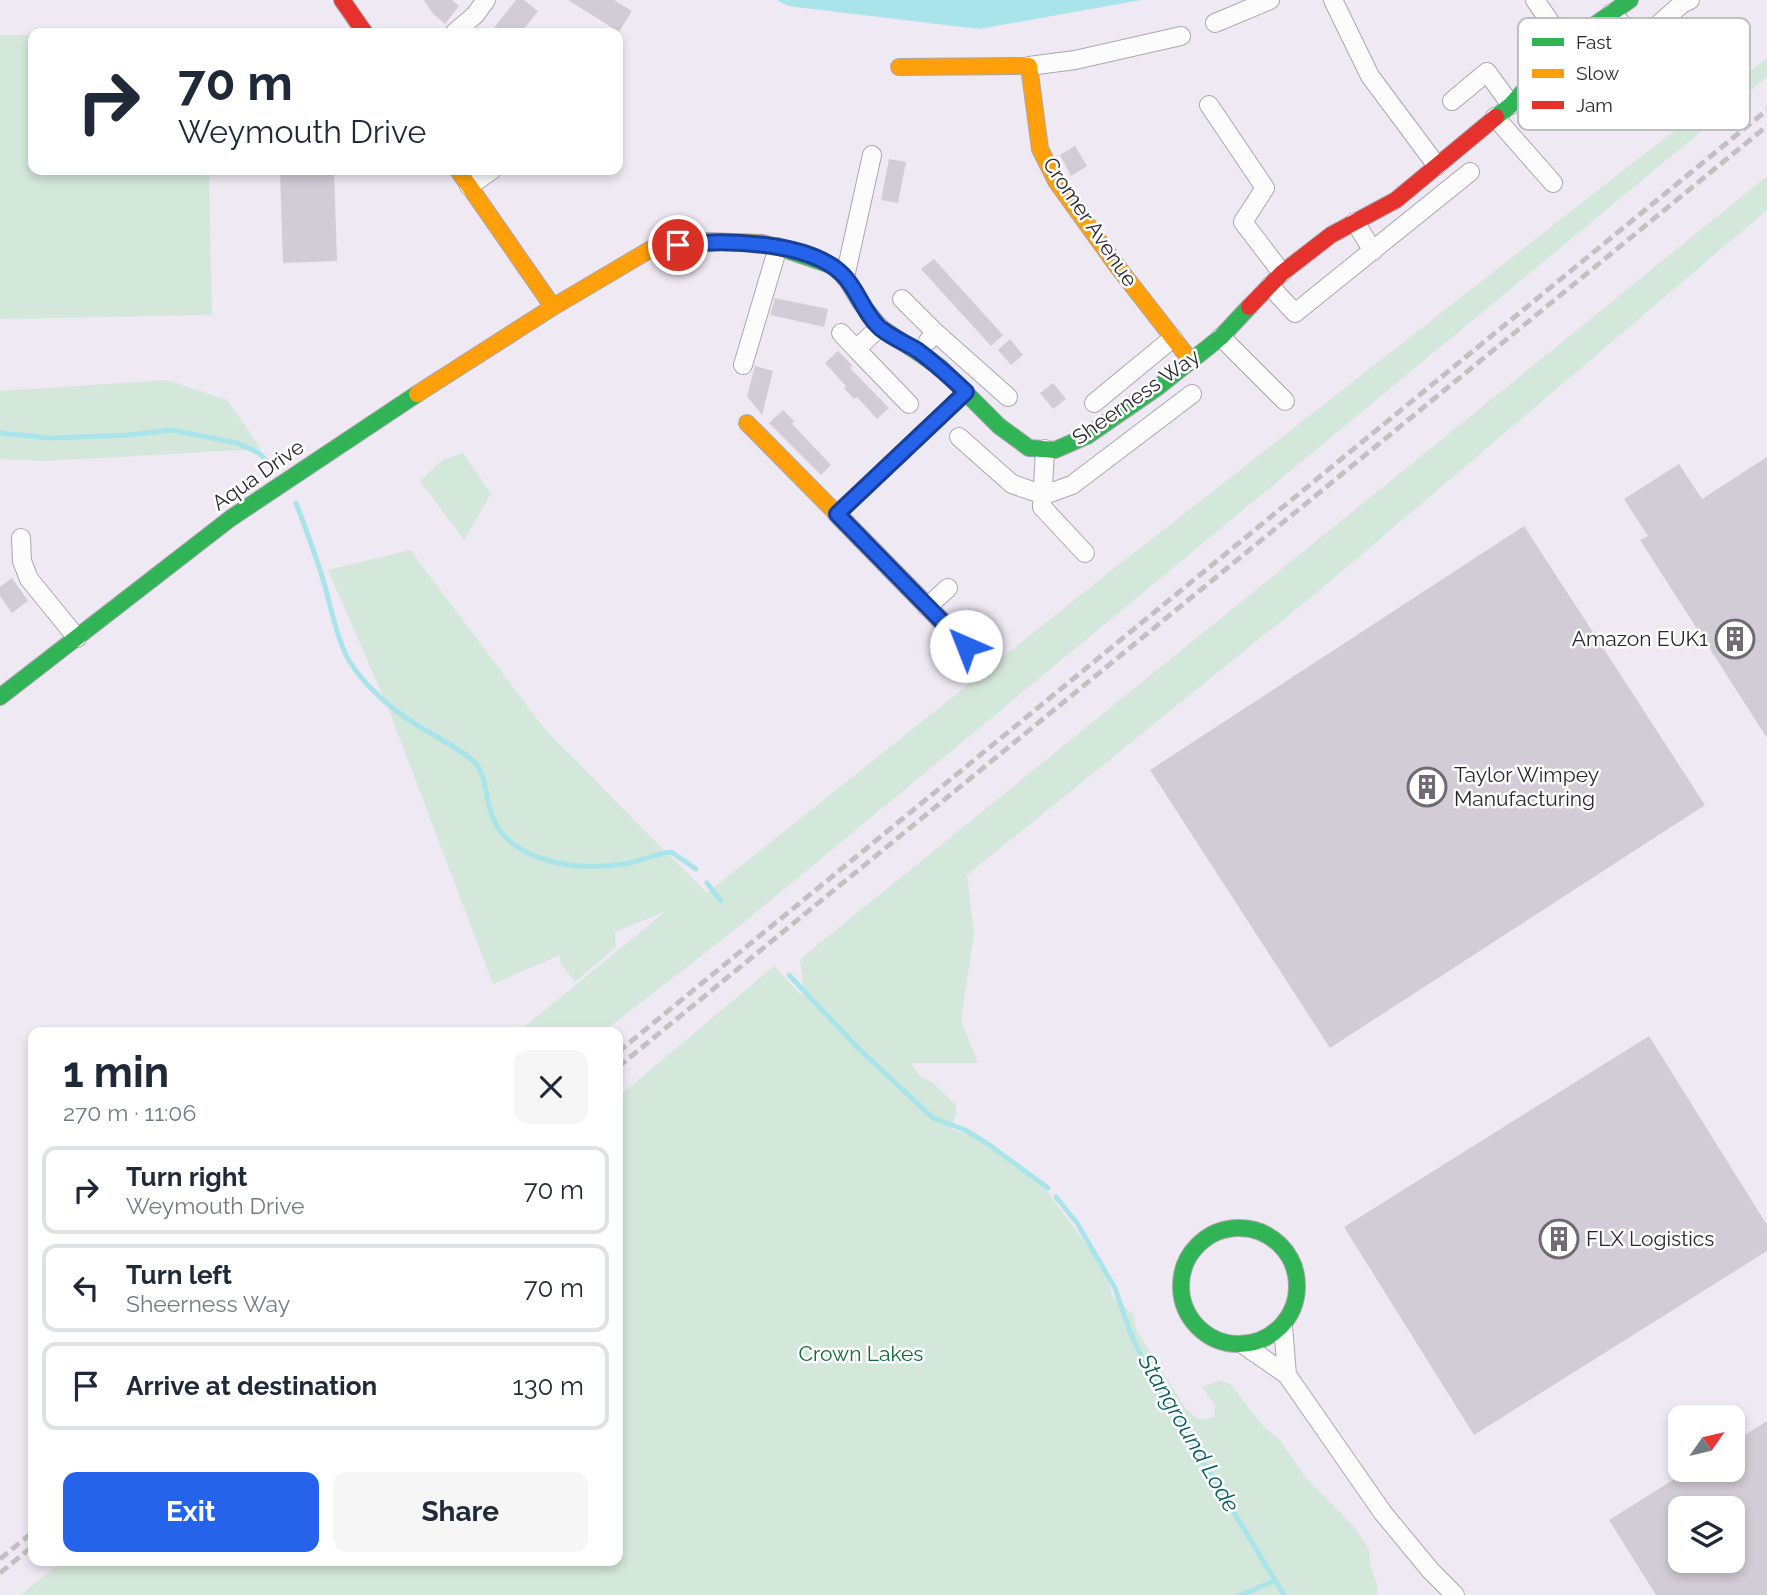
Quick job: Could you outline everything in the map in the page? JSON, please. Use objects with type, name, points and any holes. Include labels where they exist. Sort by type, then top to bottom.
[{"type":"street","points":[[342,0],[362,28]]},
{"type":"street","points":[[460,28],[475,15],[486,0]]},
{"type":"street","points":[[1216,23],[1269,0]]},
{"type":"street","points":[[1333,0],[1370,76],[1437,166]]},
{"type":"street","points":[[1535,0],[1547,18]]},
{"type":"street","name":"Sheerness Way","points":[[1605,18],[1630,0]]},
{"type":"street","points":[[1666,18],[1690,0]]},
{"type":"street","points":[[1612,13],[1616,18]]},
{"type":"street","points":[[899,67],[1029,66],[1075,60],[1181,36]]},
{"type":"street","name":"Cromer Avenue","points":[[1029,66],[1040,149],[1056,181],[1191,361]]},
{"type":"street","points":[[1452,101],[1487,72],[1511,105]]},
{"type":"street","name":"Sheerness Way","points":[[553,307],[651,249],[706,241],[763,243],[778,247],[833,266],[845,277],[880,327],[941,368],[999,426],[1028,448],[1055,450],[1087,436],[1158,387],[1221,337],[1276,280],[1331,235],[1396,200],[1518,97]]},
{"type":"street","points":[[1209,106],[1265,188],[1243,222],[1295,313],[1469,172]]},
{"type":"street","points":[[1496,117],[1553,183]]},
{"type":"street","points":[[845,277],[872,155]]},
{"type":"street","points":[[461,175],[553,307]]},
{"type":"street","points":[[469,186],[485,175]]},
{"type":"street","points":[[1355,222],[1373,251]]},
{"type":"street","points":[[743,365],[778,247]]},
{"type":"street","points":[[902,299],[1008,397]]},
{"type":"street","name":"Aqua Drive","points":[[0,697],[231,518],[370,424],[553,307]]},
{"type":"street","points":[[856,349],[880,327]]},
{"type":"street","points":[[841,333],[909,404]]},
{"type":"street","points":[[917,351],[936,333]]},
{"type":"street","name":"Sheerness Way","points":[[1221,337],[1285,401]]},
{"type":"street","name":"Sheerness Way","points":[[1094,403],[1173,338]]},
{"type":"street","points":[[837,514],[966,392]]},
{"type":"street","points":[[959,437],[1012,484],[1044,495],[1072,485],[1192,394]]},
{"type":"street","points":[[747,424],[966,646]]},
{"type":"street","points":[[1045,449],[1042,507],[1085,553]]},
{"type":"street","points":[[21,538],[22,561],[29,579],[77,638]]},
{"type":"street","points":[[928,607],[948,588]]},
{"type":"street","points":[[1244,1345],[1265,1339],[1283,1326],[1297,1299],[1296,1270],[1281,1244],[1255,1229],[1226,1228],[1199,1241],[1183,1265],[1180,1295],[1191,1322],[1215,1340],[1244,1345],[1287,1375],[1383,1513],[1431,1571],[1455,1595]]},
{"type":"street","points":[[1283,1326],[1287,1375]]},
{"type":"green space","points":[[0,35],[28,35],[28,175],[209,175],[212,315],[0,319]]},
{"type":"green space","points":[[1767,58],[1767,77],[1750,91],[1750,71]]},
{"type":"green space","points":[[1675,130],[1703,130],[742,924],[609,1027],[524,1027],[666,911],[615,932],[616,947],[575,982],[560,963],[560,955],[493,984],[388,708],[328,570],[410,550],[547,732],[707,893],[1103,577]]},
{"type":"green space","name":"Crown Lakes","points":[[1767,176],[1767,210],[1321,589],[967,875],[974,934],[961,1020],[978,1063],[910,1063],[922,1078],[932,1082],[956,1105],[951,1129],[968,1134],[1041,1183],[1106,1271],[1112,1296],[1134,1315],[1136,1330],[1186,1409],[1199,1420],[1214,1417],[1215,1405],[1202,1387],[1220,1380],[1231,1385],[1264,1427],[1280,1440],[1306,1478],[1355,1528],[1369,1549],[1377,1595],[21,1595],[56,1566],[623,1566],[623,1093],[774,966],[802,996],[800,959]]},
{"type":"green space","points":[[167,380],[227,400],[261,449],[46,461],[0,459],[0,391]]},
{"type":"green space","points":[[463,453],[491,494],[464,540],[420,481],[442,460]]},
{"type":"water","points":[[777,0],[1141,0],[979,29],[788,6]]},
{"type":"building","points":[[424,0],[452,0],[459,6],[445,24],[433,14]]},
{"type":"building","points":[[516,0],[524,0],[538,11],[525,28],[494,28]]},
{"type":"building","points":[[568,0],[614,0],[632,11],[621,28],[613,28]]},
{"type":"building","points":[[1075,146],[1087,166],[1071,176],[1060,155]]},
{"type":"building","points":[[889,159],[906,162],[898,203],[881,200]]},
{"type":"building","points":[[280,175],[334,175],[337,261],[283,263]]},
{"type":"building","points":[[934,259],[1003,335],[991,346],[921,269]]},
{"type":"building","points":[[775,298],[828,309],[824,327],[770,315]]},
{"type":"building","points":[[1010,339],[1023,355],[1011,365],[998,350]]},
{"type":"building","points":[[838,351],[853,366],[850,368],[889,408],[877,419],[857,397],[854,399],[825,363]]},
{"type":"building","points":[[755,366],[773,371],[762,415],[747,396]]},
{"type":"building","points":[[1053,383],[1066,399],[1053,409],[1040,393]]},
{"type":"building","points":[[783,410],[794,421],[792,424],[831,465],[821,475],[769,423]]},
{"type":"building","name":"Amazon EUK1","points":[[1767,457],[1767,738],[1640,540],[1648,536],[1624,499],[1679,464],[1702,499]]},
{"type":"building","name":"Taylor Wimpey Manufacturing","points":[[1524,526],[1705,805],[1330,1048],[1150,770]]},
{"type":"building","points":[[12,578],[28,601],[12,613],[0,596],[0,587]]},
{"type":"building","name":"FLX Logistics","points":[[1649,1036],[1767,1225],[1767,1251],[1474,1435],[1344,1227]]},
{"type":"building","points":[[1767,1421],[1767,1595],[1656,1595],[1609,1520],[1670,1482],[1745,1482],[1745,1435]]},
{"type":"waterway","name":"Stanground Lode","points":[[0,433],[51,438],[129,435],[172,430],[237,443],[259,453],[273,467]]},
{"type":"waterway","name":"Stanground Lode","points":[[296,503],[321,573],[339,637],[350,663],[368,685],[395,710],[462,752],[476,764],[483,777],[491,813],[500,830],[513,843],[547,860],[587,866],[624,864],[671,852],[696,869]]},
{"type":"waterway","points":[[707,883],[721,901]]},
{"type":"waterway","name":"Stanground Lode","points":[[789,975],[858,1048],[933,1118],[965,1130],[1048,1188]]},
{"type":"waterway","name":"Stanground Lode","points":[[1056,1197],[1077,1223],[1115,1288],[1130,1332],[1151,1376],[1284,1595]]},
{"type":"waterway","points":[[1241,1595],[1271,1582]]},
{"type":"railway","points":[[1750,124],[1767,110]]},
{"type":"railway","points":[[623,1063],[1767,126]]},
{"type":"railway","points":[[623,1048],[1743,130]]},
{"type":"railway","points":[[0,1559],[28,1536]]},
{"type":"railway","points":[[0,1573],[28,1550]]},
{"type":"traffic: fast","points":[[1604,18],[1630,0]]},
{"type":"traffic: fast","points":[[1496,117],[1518,97]]},
{"type":"traffic: fast","points":[[786,250],[833,266],[845,277],[880,327],[941,368],[999,426],[1029,448],[1055,450],[1087,436],[1158,387],[1221,337],[1249,307]]},
{"type":"traffic: fast","points":[[0,697],[231,518],[417,394]]},
{"type":"traffic: fast","points":[[1239,1228],[1261,1232],[1280,1245],[1293,1264],[1297,1286],[1293,1308],[1280,1327],[1261,1340],[1239,1344],[1217,1340],[1198,1327],[1185,1308],[1181,1286],[1185,1264],[1198,1245],[1217,1232],[1239,1228]]},
{"type":"traffic: slow","points":[[899,67],[1029,66],[1040,149],[1056,181],[1117,266],[1191,361]]},
{"type":"traffic: slow","points":[[461,175],[553,307]]},
{"type":"traffic: slow","points":[[417,394],[553,307],[651,249],[706,241],[763,243],[786,250]]},
{"type":"traffic: slow","points":[[747,423],[837,514],[966,392]]},
{"type":"traffic: jam","points":[[342,0],[362,28]]},
{"type":"traffic: jam","points":[[1249,307],[1282,273],[1331,235],[1396,200],[1496,117]]},
{"type":"place","name":"Amazon EUK1","points":[[1735,639]]},
{"type":"place","name":"Taylor Wimpey Manufacturing","points":[[1427,787]]},
{"type":"place","name":"FLX Logistics","points":[[1559,1239]]},
{"type":"route","points":[[678,245],[706,241],[763,243],[833,266],[845,277],[880,327],[941,368],[966,392],[837,514],[966,646]]}]
